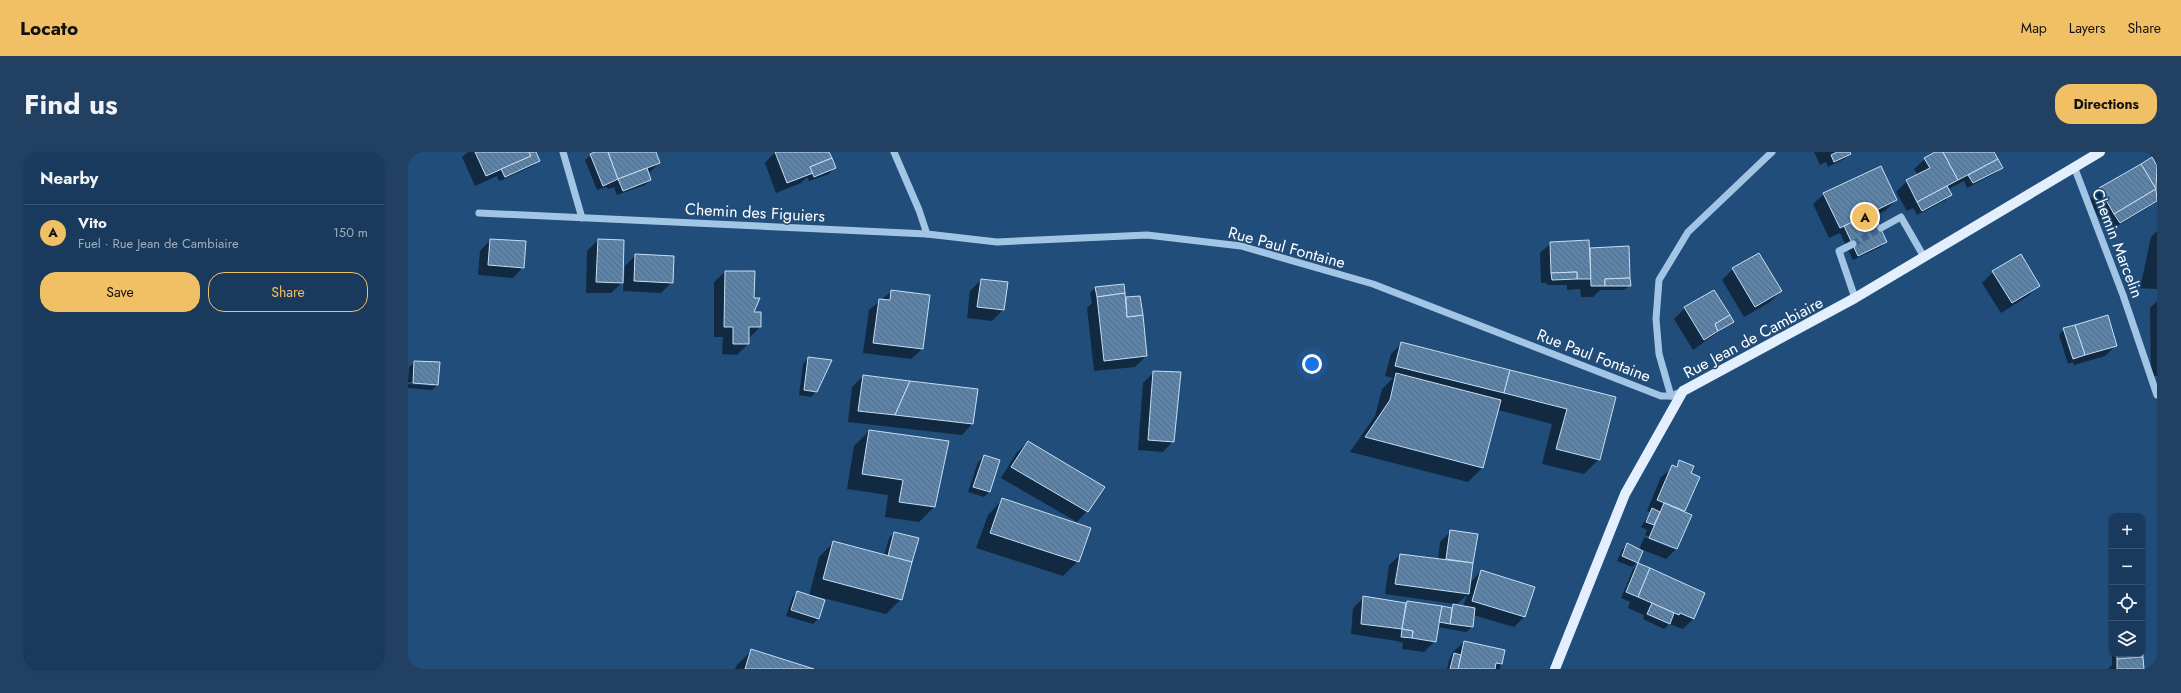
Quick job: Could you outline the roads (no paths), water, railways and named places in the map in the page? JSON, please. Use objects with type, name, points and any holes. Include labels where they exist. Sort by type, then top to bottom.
[{"type":"main road","name":"Rue Jean de Cambiaire","points":[[1555,669],[1625,494],[1683,391],[1855,298],[2075,169],[2100,152]]},
{"type":"street","points":[[563,152],[582,218]]},
{"type":"street","points":[[894,152],[919,210],[927,234]]},
{"type":"street","points":[[1683,391],[1671,396],[1659,354],[1656,319],[1659,280],[1688,232],[1772,152]]},
{"type":"street","name":"Chemin Marcelin","points":[[2075,169],[2124,295],[2157,395]]},
{"type":"street","name":"Chemin des Figuiers","points":[[479,213],[927,234]]},
{"type":"street","points":[[1881,228],[1901,217],[1924,258]]},
{"type":"street","name":"Rue Paul Fontaine","points":[[927,234],[996,242],[1147,234],[1241,246],[1374,284],[1661,396],[1671,396]]},
{"type":"street","points":[[1853,244],[1839,252],[1855,298]]},
{"type":"tunnel","points":[[1853,244],[1881,228]]},
{"type":"place","name":"Vito","points":[[1865,217]]}]
